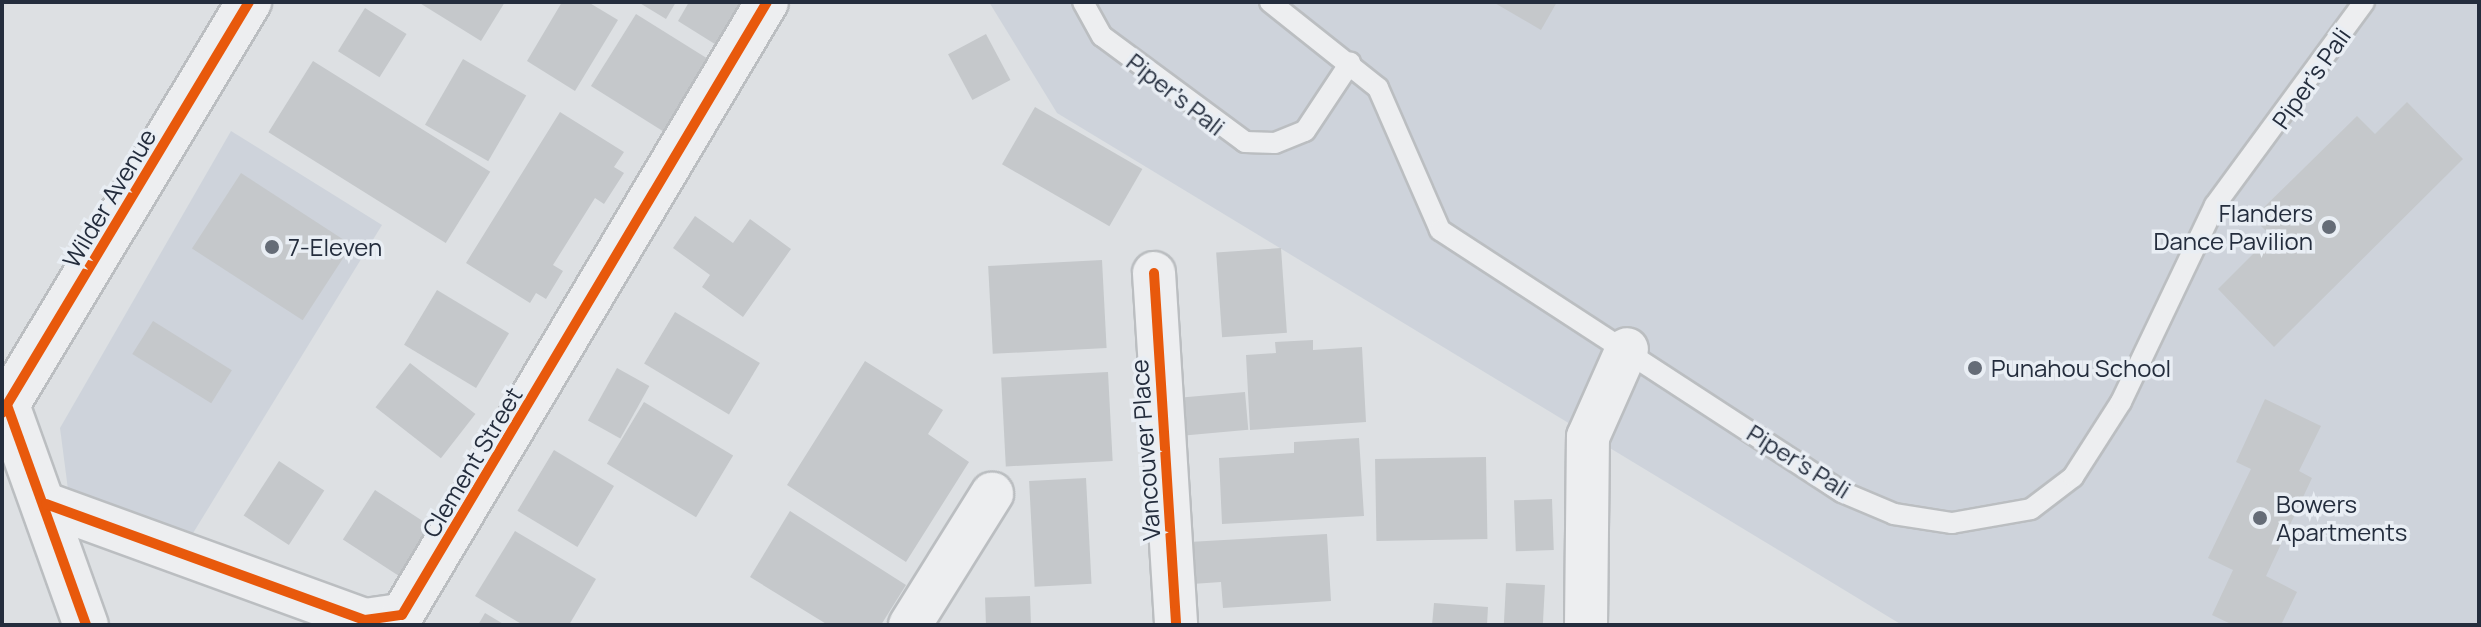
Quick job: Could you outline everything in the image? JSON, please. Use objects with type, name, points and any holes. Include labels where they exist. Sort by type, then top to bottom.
[{"type":"street","name":"Wilder Avenue","points":[[3,405],[249,2]]},
{"type":"street","name":"Clement Street","points":[[46,504],[365,620],[402,615],[767,2]]},
{"type":"street","name":"Vancouver Place","points":[[1154,273],[1176,625]]},
{"type":"street","points":[[1586,625],[1588,437],[1627,349]]},
{"type":"street","points":[[3,405],[46,504],[86,625]]},
{"type":"street","points":[[910,625],[992,494]]},
{"type":"lane","name":"Piper's Pali","points":[[1083,2],[1102,36],[1245,142],[1275,143],[1305,131],[1350,63]]},
{"type":"lane","name":"Piper's Pali","points":[[1270,2],[1378,88],[1440,230],[1627,349],[1842,492],[1894,514],[1952,523],[2031,509],[2073,477],[2095,443],[2215,205],[2364,2]]},
{"type":"shaded area","name":"Punahou School","points":[[989,2],[2479,2],[2479,625],[1902,625],[1057,113]]},
{"type":"shaded area","points":[[231,131],[382,225],[179,556],[70,505],[60,428]]},
{"type":"building","points":[[418,2],[505,2],[481,41]]},
{"type":"building","points":[[562,2],[588,2],[618,20],[575,91],[527,61]]},
{"type":"building","points":[[638,2],[676,2],[666,19]]},
{"type":"building","points":[[689,2],[745,2],[718,46],[678,21]]},
{"type":"building","points":[[1493,2],[1557,2],[1541,30]]},
{"type":"building","points":[[365,8],[407,34],[380,77],[338,51]]},
{"type":"building","points":[[636,14],[709,60],[664,132],[591,86]]},
{"type":"building","points":[[986,34],[1010,80],[972,100],[948,54]]},
{"type":"building","points":[[463,59],[526,96],[488,161],[425,125]]},
{"type":"building","points":[[313,61],[490,172],[446,243],[268,132]]},
{"type":"building","name":"Flanders Dance Pavilion","points":[[2407,102],[2463,159],[2274,347],[2218,289],[2271,236],[2253,218],[2357,116],[2375,134]]},
{"type":"building","points":[[1035,107],[1142,169],[1109,226],[1002,164]]},
{"type":"building","points":[[560,112],[624,152],[614,167],[624,173],[604,204],[595,198],[553,265],[563,271],[546,299],[536,293],[530,303],[466,263]]},
{"type":"building","name":"7-Eleven","points":[[241,173],[352,245],[303,320],[192,248]]},
{"type":"building","points":[[695,216],[733,243],[750,219],[791,249],[743,317],[702,287],[710,275],[673,248]]},
{"type":"building","points":[[1281,248],[1287,333],[1222,337],[1216,253]]},
{"type":"building","points":[[1102,260],[1107,348],[993,354],[988,266]]},
{"type":"building","points":[[437,290],[509,333],[476,388],[404,345]]},
{"type":"building","points":[[675,312],[760,363],[729,414],[644,363]]},
{"type":"building","points":[[153,321],[232,370],[211,403],[132,354]]},
{"type":"building","points":[[1313,340],[1313,350],[1362,347],[1366,422],[1250,430],[1246,355],[1276,353],[1275,342]]},
{"type":"building","points":[[865,361],[943,410],[928,434],[969,462],[906,562],[787,485]]},
{"type":"building","points":[[410,363],[475,414],[441,458],[376,407]]},
{"type":"building","points":[[617,368],[649,386],[620,438],[588,420]]},
{"type":"building","points":[[1108,372],[1113,461],[1006,466],[1001,378]]},
{"type":"building","points":[[1245,392],[1248,430],[1174,436],[1170,399]]},
{"type":"building","name":"Bowers Apartments","points":[[2265,399],[2321,426],[2299,471],[2312,478],[2266,576],[2297,592],[2281,625],[2233,625],[2212,615],[2233,570],[2208,558],[2251,469],[2236,462]]},
{"type":"building","points":[[644,402],[733,456],[696,517],[607,464]]},
{"type":"building","points":[[1359,438],[1364,516],[1222,524],[1219,458],[1294,453],[1294,442]]},
{"type":"building","points":[[554,450],[614,486],[577,547],[517,511]]},
{"type":"building","points":[[1486,457],[1487,539],[1376,541],[1375,459]]},
{"type":"building","points":[[279,461],[324,490],[289,545],[244,516]]},
{"type":"building","points":[[1086,478],[1092,584],[1035,587],[1029,481]]},
{"type":"building","points":[[375,490],[435,529],[403,579],[343,539]]},
{"type":"building","points":[[1552,499],[1554,550],[1516,551],[1514,500]]},
{"type":"building","points":[[790,511],[906,585],[881,625],[828,625],[750,577]]},
{"type":"building","points":[[515,531],[596,579],[569,625],[523,625],[475,596]]},
{"type":"building","points":[[1327,534],[1331,601],[1223,608],[1221,582],[1192,584],[1189,542]]},
{"type":"building","points":[[1506,583],[1545,585],[1543,625],[1504,625]]},
{"type":"building","points":[[1030,596],[1031,625],[986,625],[985,598]]},
{"type":"building","points":[[1434,603],[1488,607],[1487,625],[1432,625]]},
{"type":"building","points":[[485,613],[505,625],[478,625]]},
{"type":"cycle path","points":[[2,413],[249,2]]},
{"type":"cycle path","points":[[46,504],[365,620],[402,615],[767,2]]},
{"type":"cycle path","points":[[1154,273],[1176,625]]},
{"type":"cycle path","points":[[8,408],[86,625]]},
{"type":"place","name":"Flanders Dance Pavilion","points":[[2329,227]]},
{"type":"place","name":"7-Eleven","points":[[272,247]]},
{"type":"place","name":"Punahou School","points":[[1975,368]]},
{"type":"place","name":"Bowers Apartments","points":[[2260,518]]}]
